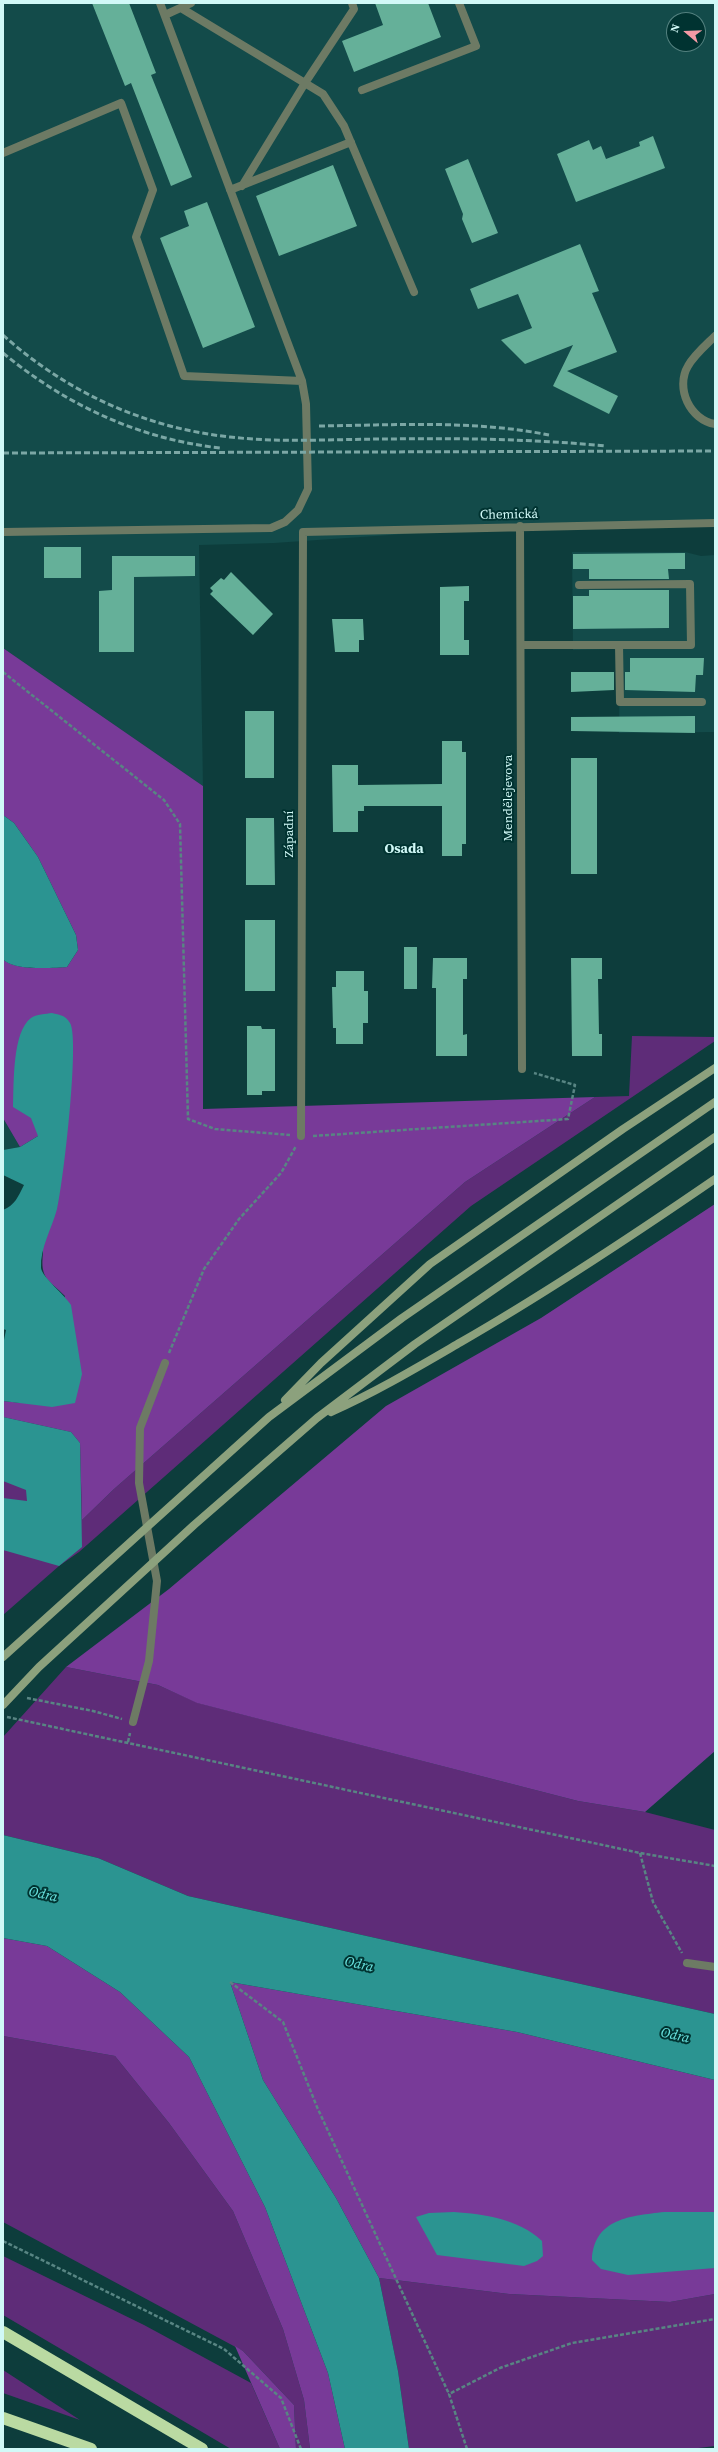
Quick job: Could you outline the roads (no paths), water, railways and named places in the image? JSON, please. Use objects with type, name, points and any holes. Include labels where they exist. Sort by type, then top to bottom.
[{"type":"highway","points":[[3,2332],[202,2449]]},
{"type":"highway","points":[[3,2418],[91,2449]]},
{"type":"main road","points":[[3,1657],[269,1417],[321,1363],[430,1264],[616,1134],[715,1068]]},
{"type":"main road","points":[[269,1417],[402,1318],[715,1102]]},
{"type":"main road","points":[[3,1705],[39,1667],[194,1525],[317,1418],[415,1344],[715,1137]]},
{"type":"main road","points":[[317,1418],[374,1393],[521,1307],[651,1224],[715,1179]]},
{"type":"street","points":[[3,532],[254,530],[271,528],[285,522],[298,510],[308,489],[306,404],[302,380],[160,3]]},
{"type":"street","points":[[165,15],[191,3]]},
{"type":"street","points":[[242,186],[305,83],[354,9],[352,3]]},
{"type":"street","points":[[362,90],[476,46],[459,3]]},
{"type":"street","points":[[181,8],[322,94],[344,126],[414,292]]},
{"type":"street","points":[[3,153],[121,103],[153,190],[136,237],[184,376],[302,380]]},
{"type":"street","points":[[230,190],[351,142]]},
{"type":"street","points":[[715,336],[688,364],[684,374],[685,394],[690,409],[699,417],[715,424]]},
{"type":"street","name":"Chemická","points":[[303,532],[520,526],[715,523]]},
{"type":"street","name":"Mendělejevova","points":[[520,526],[522,1069]]},
{"type":"street","name":"Západní","points":[[301,1136],[303,532]]},
{"type":"street","points":[[521,645],[691,645],[690,584],[579,585]]},
{"type":"street","points":[[620,645],[620,702],[702,702]]},
{"type":"street","points":[[133,1722],[149,1661],[157,1581],[150,1533],[139,1483],[140,1428],[165,1363]]},
{"type":"street","points":[[687,1963],[715,1967]]},
{"type":"water","points":[[3,815],[14,823],[38,857],[76,935],[78,950],[67,967],[24,967],[8,963],[3,959]]},
{"type":"water","points":[[52,1013],[64,1017],[70,1023],[73,1035],[72,1083],[70,1113],[60,1195],[55,1216],[42,1253],[41,1268],[42,1272],[49,1281],[71,1305],[82,1374],[75,1403],[52,1407],[3,1401],[3,1345],[6,1330],[3,1329],[3,1210],[13,1203],[24,1185],[3,1175],[3,1150],[20,1147],[38,1136],[31,1118],[13,1107],[15,1059],[20,1035],[25,1025],[33,1017]]},
{"type":"water","points":[[3,1417],[71,1432],[80,1443],[82,1547],[59,1566],[3,1550],[3,1498],[27,1501],[26,1490],[3,1481]]},
{"type":"water","name":"Odra","points":[[3,1835],[98,1858],[188,1896],[715,2014],[715,2080],[517,2032],[230,1982],[263,2080],[336,2198],[379,2278],[398,2371],[409,2449],[345,2449],[328,2373],[265,2207],[189,2057],[120,1992],[47,1946],[3,1938]]},
{"type":"water","points":[[454,2212],[489,2216],[523,2227],[542,2241],[543,2256],[537,2261],[524,2266],[437,2255],[416,2217],[429,2213]]},
{"type":"water","points":[[664,2212],[715,2212],[715,2268],[628,2275],[601,2269],[592,2260],[594,2246],[599,2235],[607,2227],[627,2218]]},
{"type":"railway","points":[[3,335],[53,374],[108,404],[137,416],[198,432],[230,437],[269,440],[470,439],[524,440],[606,446]]},
{"type":"railway","points":[[3,353],[52,389],[105,417],[132,428],[161,437],[220,448]]},
{"type":"railway","points":[[319,426],[406,424],[464,425],[521,430],[549,435]]},
{"type":"railway","points":[[3,453],[715,451]]},
{"type":"district","name":"Osada","points":[[404,849]]}]
